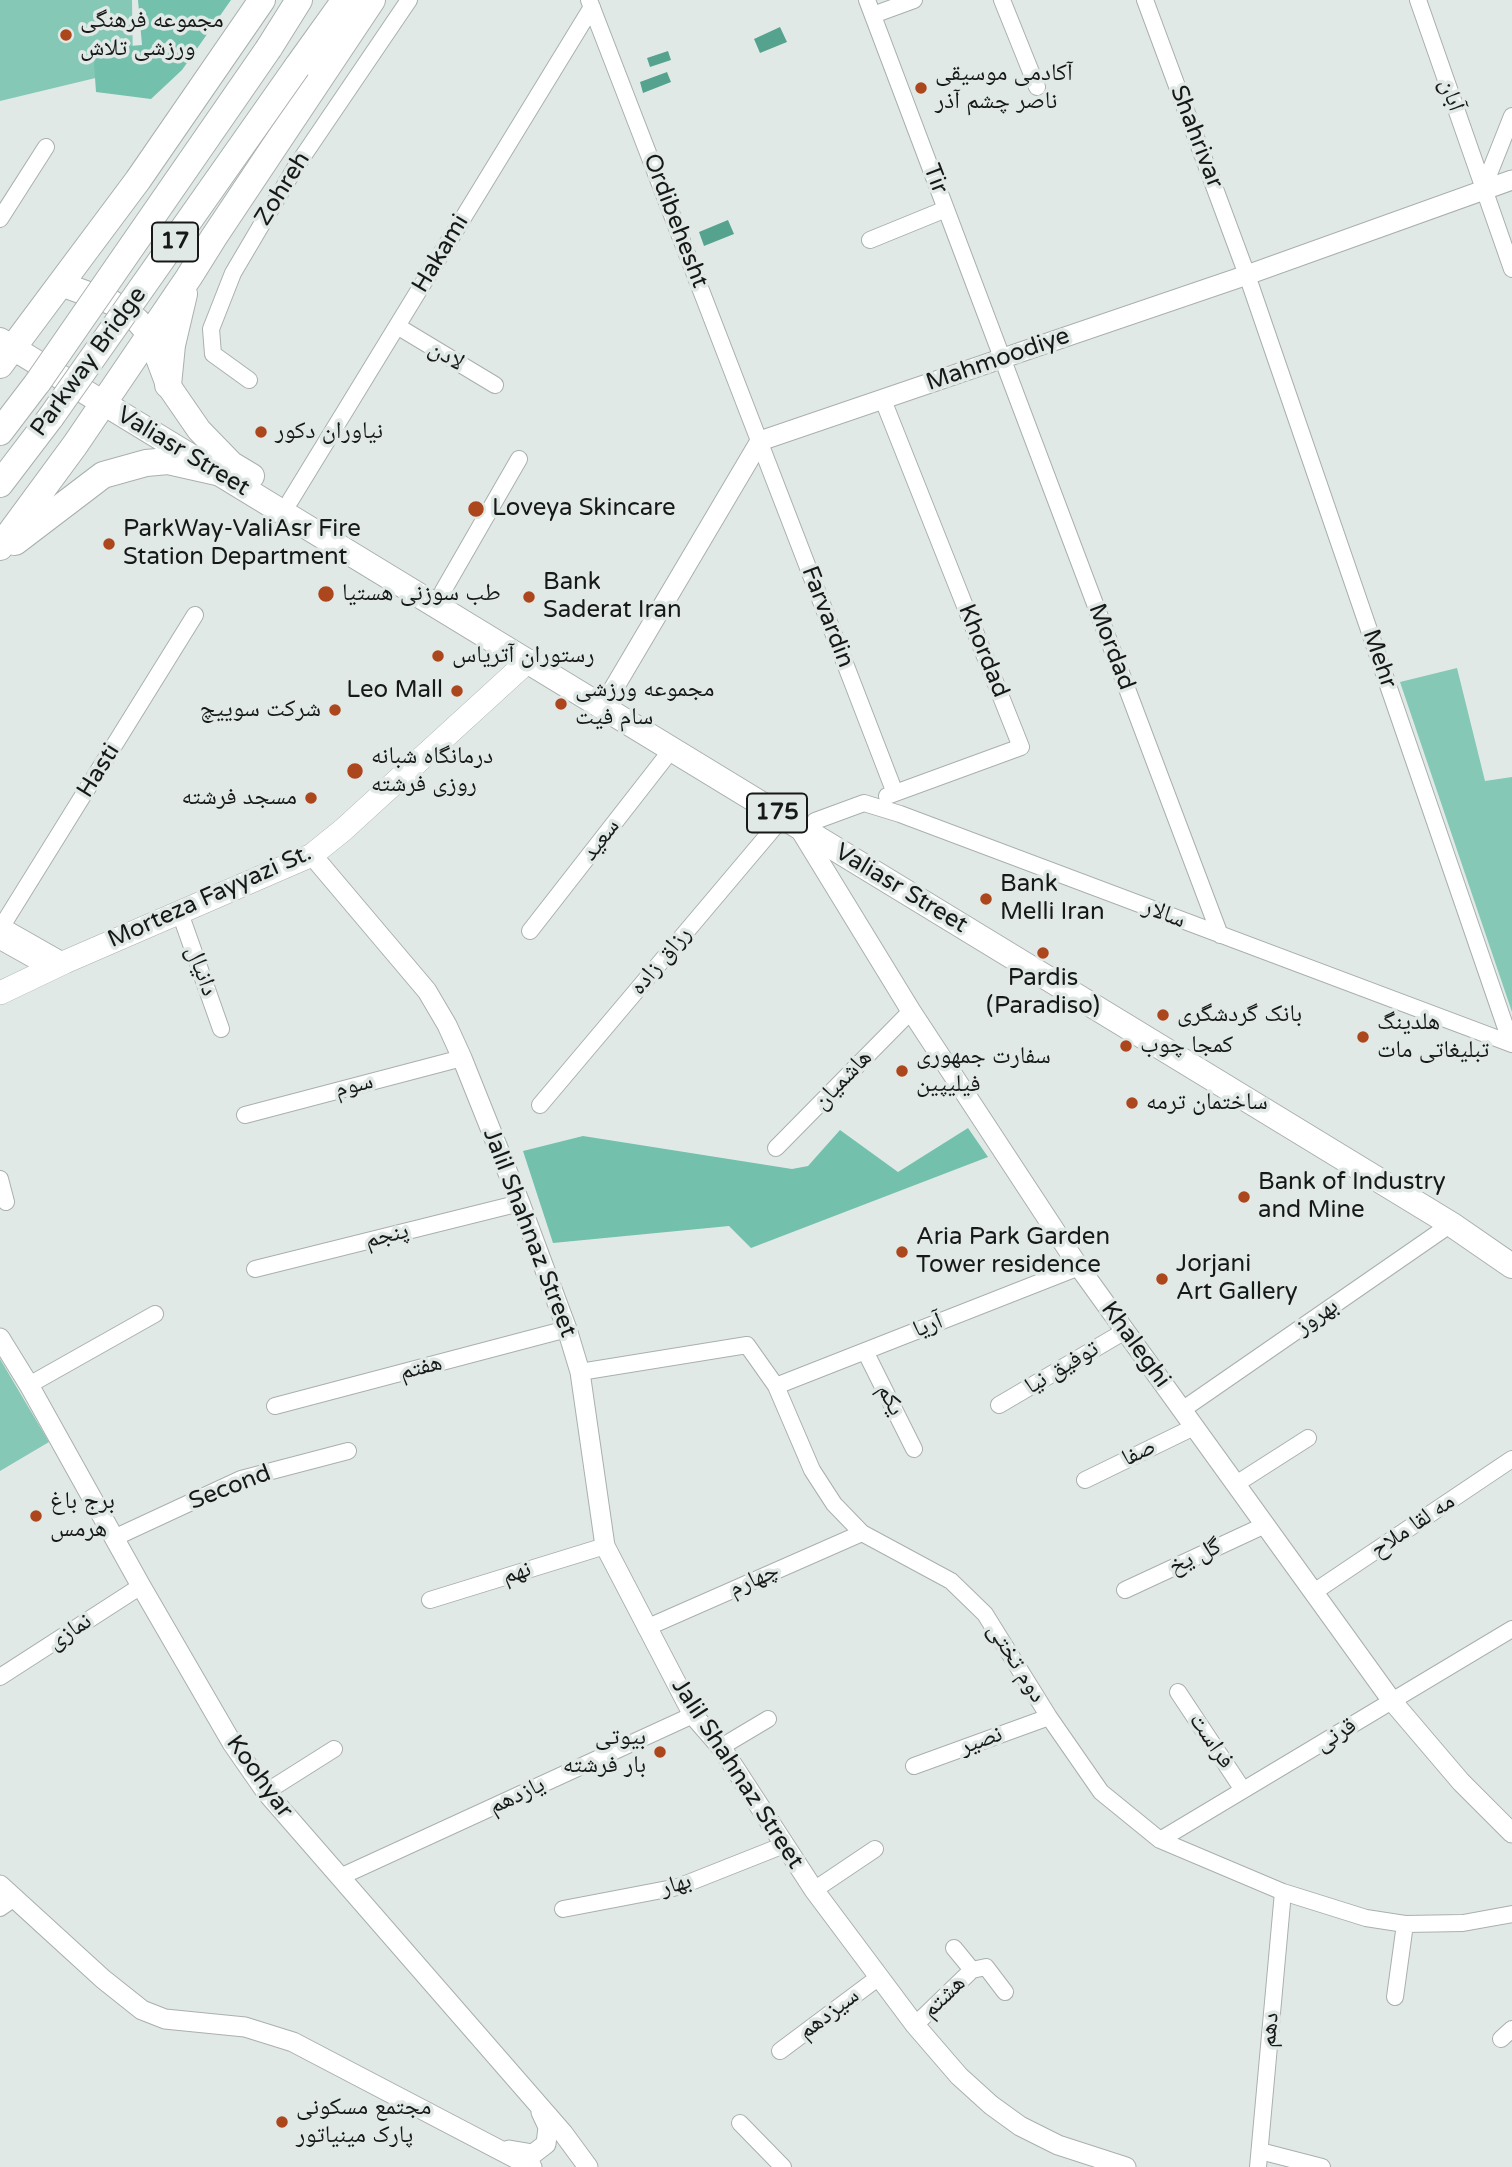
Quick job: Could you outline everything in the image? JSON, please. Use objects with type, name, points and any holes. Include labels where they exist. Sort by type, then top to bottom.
[{"type":"highway","points":[[4,351],[61,284],[138,180],[262,0]]},
{"type":"highway","name":"Parkway Bridge","points":[[0,432],[38,382],[299,0]]},
{"type":"highway","name":"Parkway Bridge","points":[[0,484],[51,417],[345,0]]},
{"type":"highway","points":[[0,547],[189,277],[372,0]]},
{"type":"highway","points":[[138,180],[136,194],[142,209],[152,222],[165,232],[196,240],[214,237]]},
{"type":"highway","points":[[168,385],[177,317],[189,277]]},
{"type":"highway","points":[[0,554],[103,475],[146,463],[168,461],[225,468]]},
{"type":"main road","name":"Valiasr Street","points":[[61,284],[113,303],[137,320],[149,334],[168,385],[225,468],[672,750],[799,822],[1467,1217],[1512,1247]]},
{"type":"main road","name":"Valiasr Street","points":[[4,351],[290,500],[443,591],[611,693],[799,822],[1451,1224],[1512,1266]]},
{"type":"main road","name":"Morteza Fayyazi St.","points":[[0,993],[312,855],[343,830],[528,661]]},
{"type":"street","name":"Zohreh","points":[[249,380],[213,354],[211,329],[233,273],[295,168],[409,0]]},
{"type":"street","points":[[870,7],[914,0]]},
{"type":"street","points":[[1002,0],[1037,87]]},
{"type":"street","name":"Shahrivar","points":[[1145,0],[1247,275]]},
{"type":"street","name":"آبان","points":[[1418,0],[1512,269]]},
{"type":"street","name":"Hakami","points":[[290,500],[591,3]]},
{"type":"street","name":"Ordibehesht","points":[[591,3],[760,442]]},
{"type":"street","name":"Tir","points":[[870,7],[1002,358]]},
{"type":"street","points":[[1483,189],[1512,116]]},
{"type":"street","points":[[0,219],[46,147]]},
{"type":"street","name":"Mahmoodiye","points":[[760,442],[1247,275],[1512,180]]},
{"type":"street","points":[[870,240],[946,209]]},
{"type":"street","name":"Mehr","points":[[1247,275],[1511,1044]]},
{"type":"street","name":"لادن","points":[[397,326],[495,385]]},
{"type":"street","name":"Mordad","points":[[1002,358],[1220,935]]},
{"type":"street","name":"Khordad","points":[[864,803],[1021,747],[884,400]]},
{"type":"street","points":[[611,693],[760,442]]},
{"type":"street","name":"Farvardin","points":[[760,442],[895,793]]},
{"type":"street","points":[[443,591],[519,459]]},
{"type":"street","name":"Hasti","points":[[1,931],[195,615]]},
{"type":"street","name":"سعید","points":[[530,931],[672,750]]},
{"type":"street","points":[[799,822],[864,803]]},
{"type":"street","name":"سالار","points":[[864,803],[913,818],[1511,1044]]},
{"type":"street","name":"Khaleghi","points":[[799,822],[911,1011],[1079,1266],[1392,1701],[1461,1782],[1512,1833]]},
{"type":"street","name":"رزاق زاده","points":[[540,1105],[799,822]]},
{"type":"street","name":"Jalil Shahnaz Street","points":[[312,855],[427,991],[462,1058],[520,1203],[567,1329],[580,1372],[605,1546],[693,1715],[721,1747],[814,1890],[915,2025],[959,2076],[991,2105],[1020,2126],[1058,2145],[1115,2166]]},
{"type":"street","name":"دانیال","points":[[180,913],[222,1029]]},
{"type":"street","points":[[1,931],[58,966]]},
{"type":"street","name":"هاشمیان","points":[[776,1148],[911,1011]]},
{"type":"street","name":"سوم","points":[[245,1115],[462,1058]]},
{"type":"street","points":[[0,1179],[6,1202]]},
{"type":"street","name":"پنجم","points":[[255,1269],[520,1203]]},
{"type":"street","name":"بهروز","points":[[1182,1410],[1451,1224]]},
{"type":"street","name":"آریا","points":[[776,1386],[1079,1266]]},
{"type":"street","points":[[29,1385],[155,1314]]},
{"type":"street","name":"هفتم","points":[[275,1406],[567,1329]]},
{"type":"street","name":"توفیق نیا","points":[[999,1405],[1125,1331]]},
{"type":"street","name":"Koohyar","points":[[0,1338],[232,1743],[265,1792],[563,2133],[588,2167]]},
{"type":"street","name":"دوم تختی","points":[[580,1372],[747,1345],[776,1386],[812,1470],[834,1504],[862,1533],[951,1581],[985,1614],[1049,1717],[1101,1792],[1160,1840],[1283,1892],[1366,1918],[1405,1924],[1463,1923],[1512,1914]]},
{"type":"street","name":"یکم","points":[[865,1351],[914,1449]]},
{"type":"street","name":"صفا","points":[[1085,1480],[1194,1427]]},
{"type":"street","points":[[1236,1484],[1308,1438]]},
{"type":"street","name":"Second","points":[[116,1537],[241,1479],[348,1451]]},
{"type":"street","name":"مه لقا ملاح","points":[[1314,1592],[1512,1459]]},
{"type":"street","name":"گل یخ","points":[[1125,1590],[1265,1525]]},
{"type":"street","name":"چهارم","points":[[646,1628],[862,1533]]},
{"type":"street","name":"نهم","points":[[430,1600],[605,1546]]},
{"type":"street","name":"نمازی","points":[[0,1677],[141,1586]]},
{"type":"street","name":"قرنی","points":[[1160,1840],[1512,1629]]},
{"type":"street","name":"فراست","points":[[1178,1692],[1243,1790]]},
{"type":"street","name":"یازدهم","points":[[340,1877],[693,1715]]},
{"type":"street","name":"نصیر","points":[[914,1766],[1049,1717]]},
{"type":"street","points":[[721,1747],[768,1719]]},
{"type":"street","points":[[265,1792],[334,1748]]},
{"type":"street","name":"بهار","points":[[563,1909],[678,1887],[784,1845]]},
{"type":"street","points":[[814,1890],[875,1849]]},
{"type":"street","name":"دهم","points":[[1259,2159],[1283,1892]]},
{"type":"street","points":[[4,1898],[142,2010],[166,2020],[246,2028],[293,2042],[532,2167]]},
{"type":"street","points":[[1395,1997],[1405,1924]]},
{"type":"street","points":[[954,1948],[972,1969],[986,1967],[1005,1992]]},
{"type":"street","name":"هشتم","points":[[915,2025],[972,1969]]},
{"type":"street","name":"سیزدهم","points":[[780,2052],[879,1976]]},
{"type":"street","points":[[497,2149],[533,2154],[546,2144],[548,2127],[536,2102]]},
{"type":"street","points":[[740,2123],[783,2167]]},
{"type":"street","points":[[1259,2159],[1322,2167]]},
{"type":"shaded area","name":"مجموعه فرهنگی ورزشی تلاش","points":[[0,0],[132,0],[133,69],[0,101]]},
{"type":"shaded area","points":[[138,0],[231,0],[182,70],[151,99],[96,92],[93,49],[142,45]]},
{"type":"shaded area","points":[[780,27],[787,42],[760,53],[754,39]]},
{"type":"shaded area","points":[[668,51],[671,60],[650,67],[647,58]]},
{"type":"shaded area","points":[[667,72],[671,82],[643,93],[640,82]]},
{"type":"shaded area","points":[[728,220],[734,234],[704,246],[699,232]]},
{"type":"shaded area","points":[[1457,668],[1485,781],[1512,777],[1512,1012],[1400,682]]},
{"type":"shaded area","points":[[968,1128],[988,1157],[751,1248],[729,1226],[553,1243],[523,1151],[583,1136],[792,1169],[808,1166],[840,1130],[898,1172]]},
{"type":"shaded area","points":[[0,1359],[49,1442],[0,1471]]},
{"type":"place","name":"مجموعه فرهنگی ورزشی تلاش","points":[[66,35]]},
{"type":"place","name":"آکادمی موسیقی ناصر چشم آذر","points":[[921,88]]},
{"type":"place","name":"نیاوران دکور","points":[[261,432]]},
{"type":"place","name":"Loveya Skincare","points":[[476,509]]},
{"type":"place","name":"ParkWay-ValiAsr Fire Station Department","points":[[109,544]]},
{"type":"place","name":"طب سوزنی هستیا","points":[[326,594]]},
{"type":"place","name":"Bank Saderat Iran","points":[[529,597]]},
{"type":"place","name":"رستوران آتریاس","points":[[438,656]]},
{"type":"place","name":"Leo Mall","points":[[457,691]]},
{"type":"place","name":"مجموعه ورزشی سام فیت","points":[[561,704]]},
{"type":"place","name":"شرکت سوییچ","points":[[335,710]]},
{"type":"place","name":"درمانگاه شبانه روزی فرشته","points":[[355,771]]},
{"type":"place","name":"مسجد فرشته","points":[[311,798]]},
{"type":"place","name":"Bank Melli Iran","points":[[986,899]]},
{"type":"place","name":"Pardis (Paradiso)","points":[[1043,953]]},
{"type":"place","name":"بانک گردشگری","points":[[1163,1015]]},
{"type":"place","name":"هلدینگ تبلیغاتی مات","points":[[1363,1037]]},
{"type":"place","name":"کمجا چوب","points":[[1126,1046]]},
{"type":"place","name":"سفارت جمهوری فیلیپین","points":[[902,1071]]},
{"type":"place","name":"ساختمان ترمه","points":[[1132,1103]]},
{"type":"place","name":"Bank of Industry and Mine","points":[[1244,1197]]},
{"type":"place","name":"Aria Park Garden Tower residence","points":[[902,1252]]},
{"type":"place","name":"Jorjani Art Gallery","points":[[1162,1279]]},
{"type":"place","name":"برج باغ هرمس","points":[[36,1516]]},
{"type":"place","name":"بیوتی بار فرشته","points":[[660,1752]]},
{"type":"place","name":"مجتمع مسکونی پارک مینیاتور","points":[[282,2122]]}]
